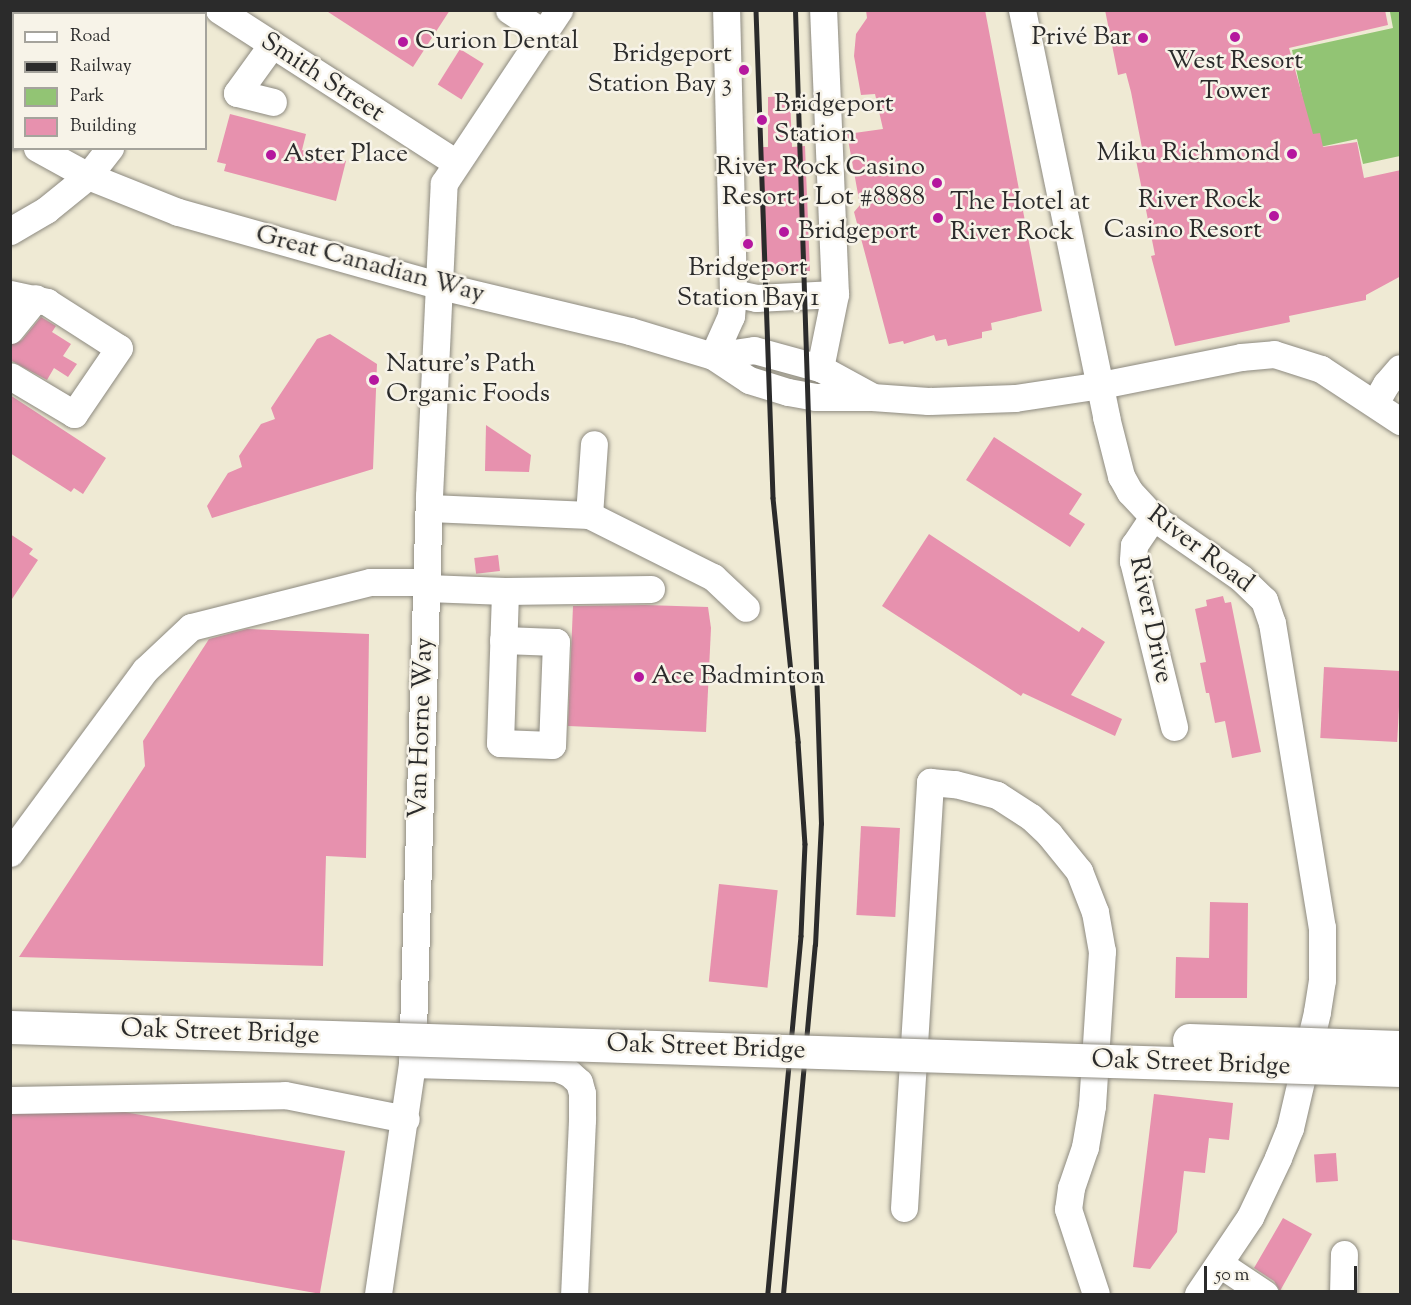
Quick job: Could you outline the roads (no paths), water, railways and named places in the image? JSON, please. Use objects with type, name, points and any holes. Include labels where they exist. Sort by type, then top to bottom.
[{"type":"highway","name":"Oak Street Bridge","points":[[10,1005],[1401,1047]]},
{"type":"highway","name":"Oak Street Bridge","points":[[10,1027],[1401,1070]]},
{"type":"street","name":"Smith Street","points":[[219,10],[271,46],[456,163]]},
{"type":"street","points":[[509,10],[544,33]]},
{"type":"street","name":"Van Horne Way","points":[[378,1294],[406,1119],[412,1065],[437,285],[444,183],[559,10]]},
{"type":"street","points":[[712,356],[731,316],[733,293],[726,10]]},
{"type":"street","points":[[820,368],[835,294],[823,10]]},
{"type":"street","name":"River Road","points":[[1022,10],[1121,477],[1130,492],[1153,517],[1254,588],[1264,600],[1272,623],[1322,927],[1322,980],[1299,1095],[1290,1128],[1269,1179],[1250,1216],[1220,1264]]},
{"type":"street","points":[[271,46],[237,93],[273,102]]},
{"type":"street","name":"Great Canadian Way","points":[[41,150],[88,176],[185,214],[437,285],[630,331],[712,356],[749,380],[788,392],[815,397],[966,401],[1015,398],[1101,385],[1222,360],[1274,354],[1321,369],[1401,421]]},
{"type":"street","points":[[10,231],[46,210],[88,176],[108,150]]},
{"type":"street","points":[[733,293],[756,298],[835,294]]},
{"type":"street","points":[[10,330],[23,296],[119,348],[74,414],[10,376]]},
{"type":"street","name":"Great Canadian Way","points":[[712,356],[754,350],[820,368],[872,397]]},
{"type":"street","points":[[1375,404],[1386,384],[1401,368]]},
{"type":"street","points":[[589,515],[594,444]]},
{"type":"street","points":[[430,508],[589,515],[713,577],[746,608]]},
{"type":"street","name":"River Drive","points":[[1153,517],[1134,545],[1133,561],[1174,727]]},
{"type":"street","points":[[10,853],[145,670],[191,627],[370,582],[505,591],[651,589]]},
{"type":"street","points":[[504,640],[505,591]]},
{"type":"street","points":[[904,1208],[930,782],[955,784],[997,795],[1031,817],[1049,834],[1078,871],[1095,912],[1102,951],[1092,1106],[1085,1146],[1071,1188],[1068,1209],[1095,1294]]},
{"type":"street","points":[[412,1065],[557,1068],[579,1082],[582,1093],[582,1120],[574,1294]]},
{"type":"street","points":[[10,1100],[285,1095],[406,1119]]},
{"type":"street","points":[[1343,1294],[1344,1254]]},
{"type":"street","points":[[1198,1294],[1220,1264],[1259,1293]]},
{"type":"railway","points":[[756,10],[773,498],[798,742],[805,844],[801,936],[768,1294]]},
{"type":"railway","points":[[783,1294],[815,945],[821,824],[795,10]]},
{"type":"place","name":"West Resort Tower","points":[[1235,37]]},
{"type":"place","name":"Privé Bar","points":[[1143,38]]},
{"type":"place","name":"Curion Dental","points":[[403,42]]},
{"type":"place","name":"Bridgeport Station Bay 3","points":[[744,70]]},
{"type":"place","name":"Bridgeport Station","points":[[762,120]]},
{"type":"place","name":"Miku Richmond","points":[[1292,154]]},
{"type":"place","name":"Aster Place","points":[[271,155]]},
{"type":"place","name":"River Rock Casino Resort - Lot #8888","points":[[937,183]]},
{"type":"place","name":"River Rock Casino Resort","points":[[1274,216]]},
{"type":"place","name":"The Hotel at River Rock","points":[[938,218]]},
{"type":"place","name":"Bridgeport","points":[[784,232]]},
{"type":"place","name":"Bridgeport Station Bay 1","points":[[748,244]]},
{"type":"place","name":"Nature's Path Organic Foods","points":[[374,380]]},
{"type":"place","name":"Ace Badminton","points":[[639,677]]}]
